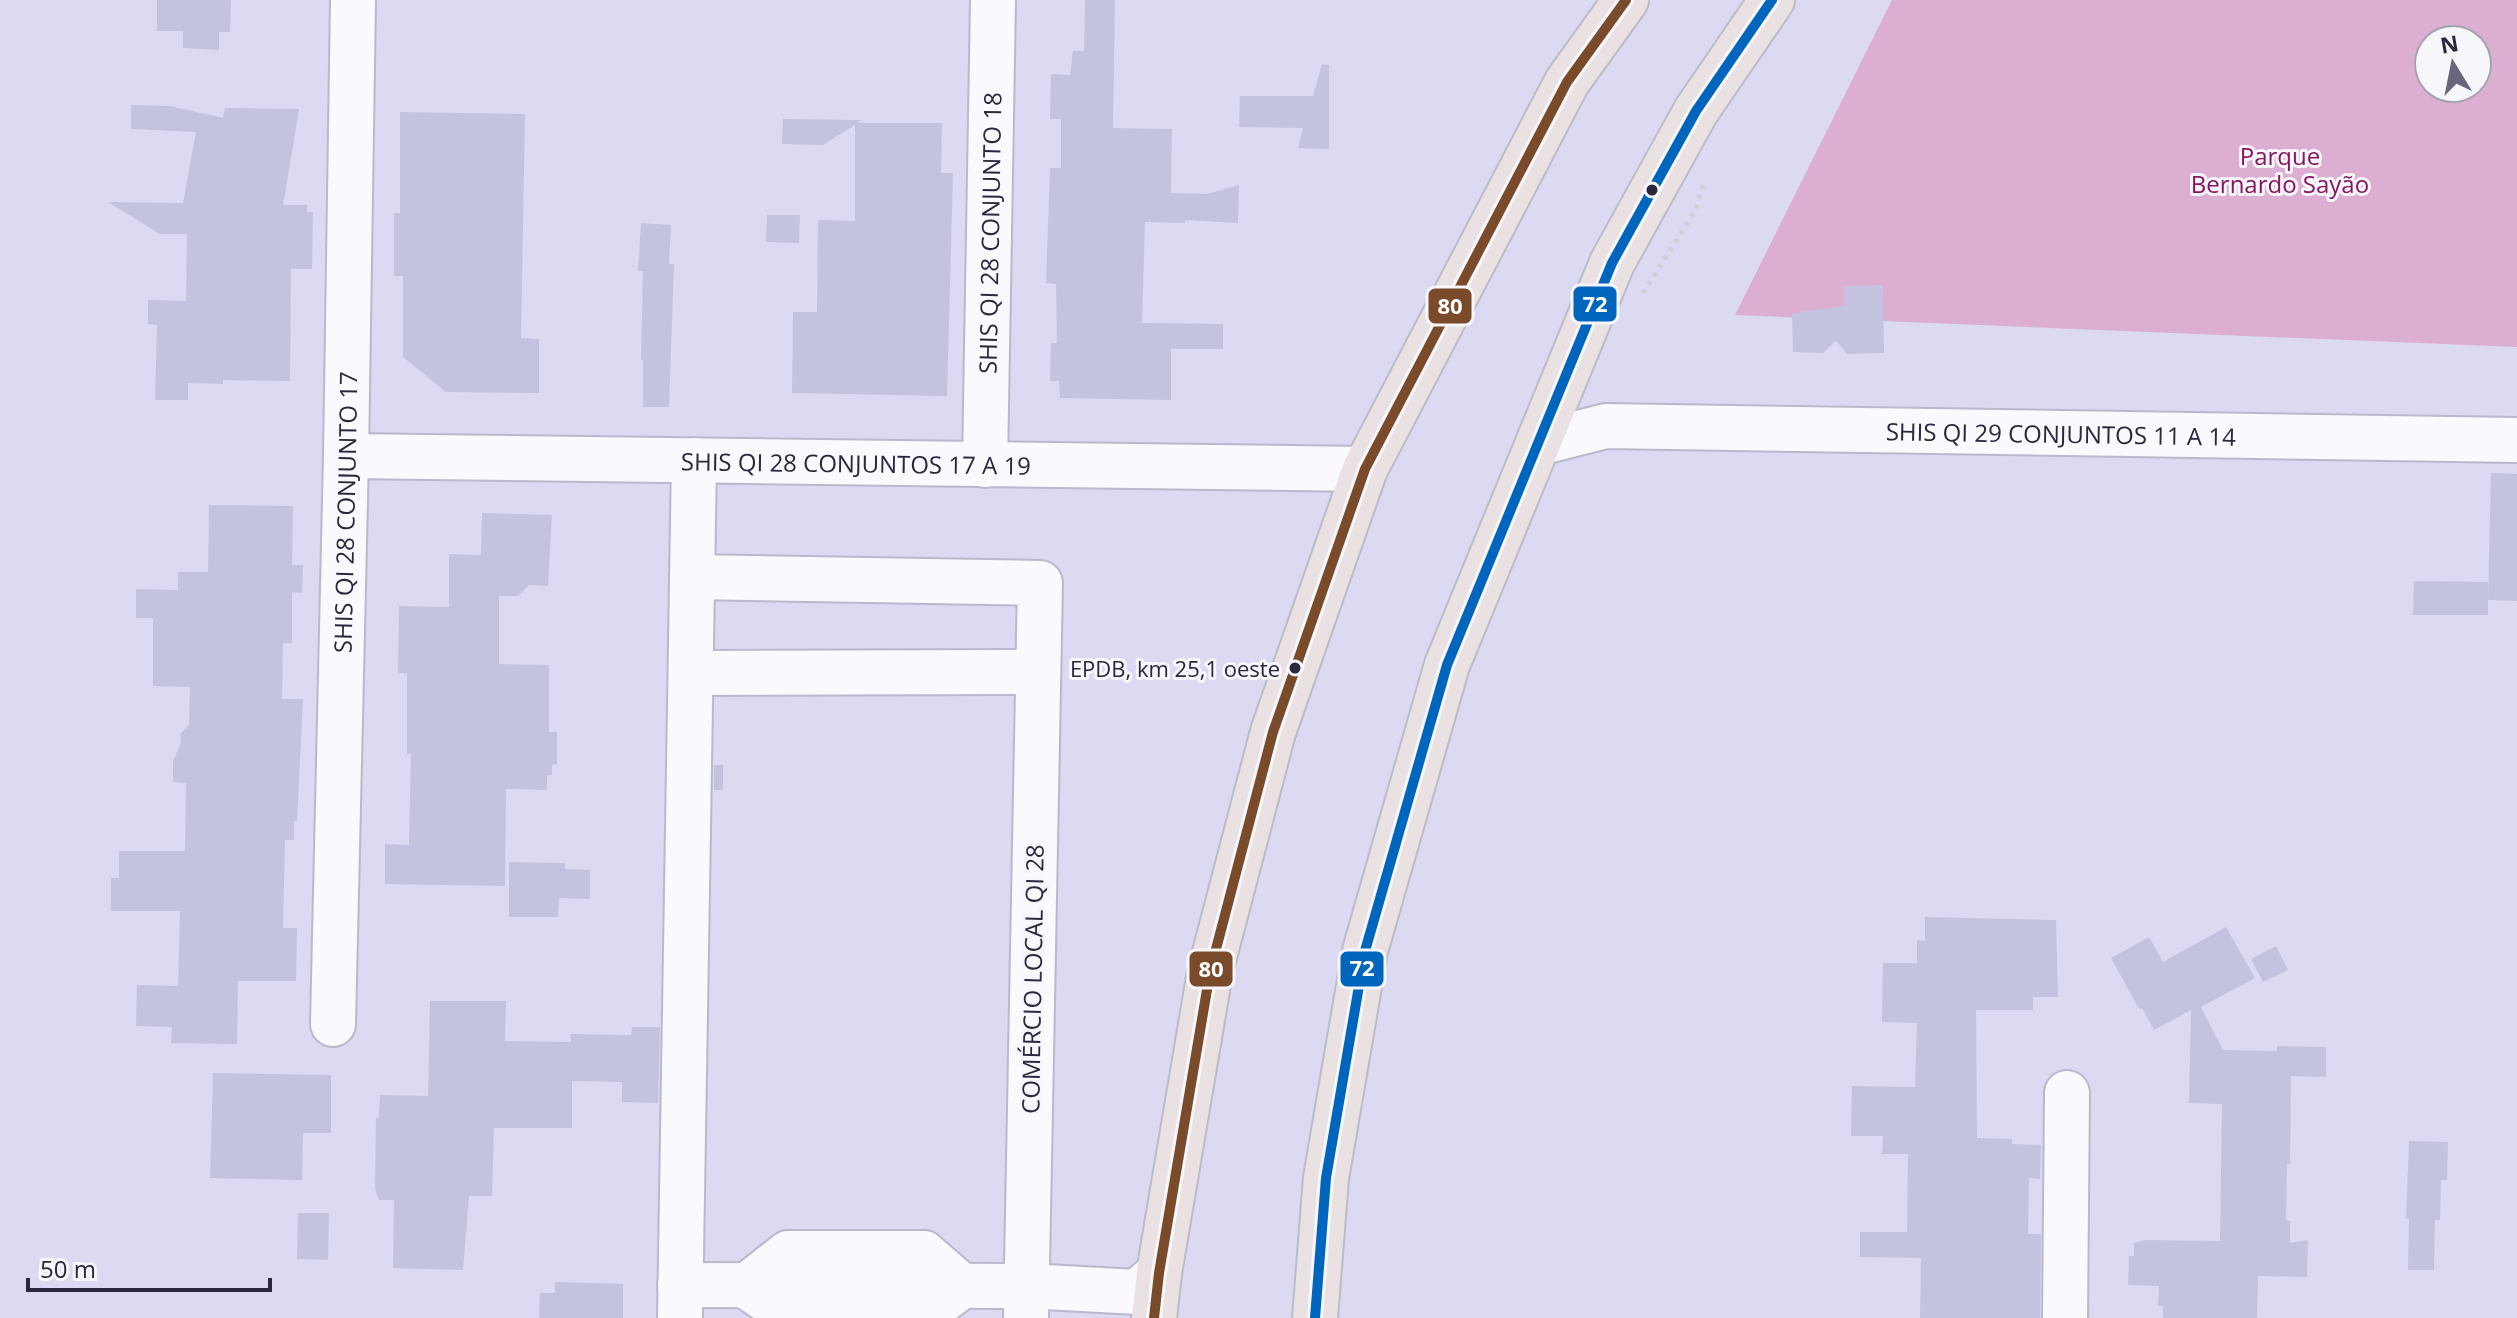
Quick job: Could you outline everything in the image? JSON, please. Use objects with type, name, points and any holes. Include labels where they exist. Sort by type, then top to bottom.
[{"type":"main road","points":[[1151,1298],[1210,972],[1273,732],[1365,469],[1567,82],[1626,0]]},
{"type":"main road","points":[[1315,1318],[1326,1178],[1365,951],[1447,665],[1612,263],[1696,111],[1772,0]]},
{"type":"street","name":"SHIS QI 28 CONJUNTO 17","points":[[333,1024],[353,0]]},
{"type":"street","name":"SHIS QI 28 CONJUNTO 18","points":[[985,465],[993,0]]},
{"type":"street","points":[[1561,390],[1606,426]]},
{"type":"street","name":"SHIS QI 29 CONJUNTOS 11 A 14","points":[[1539,443],[1606,426],[2517,440]]},
{"type":"street","name":"SHIS QI 28 CONJUNTOS 17 A 19","points":[[346,456],[1365,469]]},
{"type":"street","points":[[694,460],[680,1302],[746,1286],[962,1286],[1026,1302],[1151,1298]]},
{"type":"street","name":"COMÉRCIO LOCAL QI 28","points":[[692,577],[1040,583],[1026,1302]]},
{"type":"street","points":[[691,673],[1038,672]]},
{"type":"street","points":[[2065,1318],[2067,1093]]},
{"type":"path","points":[[1641,296],[1695,211],[1707,171]]},
{"type":"green space","name":"Parque Bernardo Sayão","points":[[1892,0],[2517,0],[2517,347],[1735,315]]},
{"type":"building","points":[[157,0],[231,0],[230,32],[219,32],[219,50],[183,48],[183,31],[157,31]]},
{"type":"building","points":[[1085,0],[1115,0],[1113,128],[1172,129],[1171,193],[1207,194],[1239,185],[1238,223],[1185,220],[1185,223],[1145,222],[1142,323],[1223,324],[1223,349],[1171,349],[1171,400],[1060,398],[1059,381],[1050,381],[1051,343],[1057,343],[1056,284],[1046,283],[1050,168],[1061,168],[1061,119],[1050,119],[1051,74],[1070,75],[1073,51],[1084,51]]},
{"type":"building","points":[[1322,64],[1329,65],[1329,149],[1298,148],[1303,128],[1239,127],[1240,96],[1313,96]]},
{"type":"building","points":[[131,105],[170,106],[223,118],[225,108],[299,109],[283,205],[307,205],[307,212],[313,212],[312,269],[291,269],[290,381],[188,383],[188,400],[155,400],[157,325],[148,324],[148,300],[186,301],[187,234],[160,234],[108,202],[183,203],[196,132],[131,129]]},
{"type":"building","points":[[400,112],[525,114],[521,338],[539,339],[539,393],[446,392],[403,357],[403,276],[394,276],[394,213],[400,213]]},
{"type":"building","points":[[783,119],[942,123],[941,173],[953,173],[947,396],[792,393],[793,312],[817,312],[818,220],[855,221],[855,125],[823,145],[782,144]]},
{"type":"building","points":[[767,215],[800,215],[799,243],[766,242]]},
{"type":"building","points":[[641,223],[671,225],[669,264],[674,264],[669,407],[643,407],[643,271],[638,271]]},
{"type":"building","points":[[1883,285],[1884,353],[1847,354],[1836,341],[1823,353],[1793,352],[1792,313],[1844,306],[1844,286]]},
{"type":"building","points":[[2491,473],[2517,474],[2517,601],[2488,600]]},
{"type":"building","points":[[209,505],[293,506],[292,565],[303,565],[302,593],[292,592],[292,643],[283,643],[282,699],[303,699],[297,821],[294,821],[294,840],[285,840],[283,928],[297,928],[296,981],[238,981],[237,1044],[171,1043],[172,1027],[136,1026],[137,985],[178,986],[180,911],[111,911],[111,878],[119,878],[119,851],[185,851],[186,783],[173,782],[173,761],[181,743],[180,734],[189,725],[190,687],[153,686],[153,618],[136,618],[136,589],[178,590],[178,572],[208,572]]},
{"type":"building","points":[[482,513],[552,515],[548,586],[529,585],[518,596],[499,596],[499,664],[549,665],[549,732],[557,732],[557,764],[552,765],[552,775],[547,776],[547,790],[506,789],[505,886],[385,884],[385,844],[409,845],[411,754],[407,754],[407,673],[398,673],[399,606],[449,607],[449,554],[481,555]]},
{"type":"building","points":[[2414,581],[2488,582],[2488,615],[2413,615]]},
{"type":"building","points":[[714,765],[723,765],[723,790],[714,790]]},
{"type":"building","points":[[509,862],[565,863],[565,869],[590,870],[590,899],[559,898],[558,917],[509,917]]},
{"type":"building","points":[[1925,917],[2056,920],[2058,997],[2033,997],[2033,1010],[1976,1010],[1977,1138],[2012,1139],[2012,1144],[2041,1145],[2040,1179],[2029,1178],[2028,1234],[2041,1234],[2040,1318],[1920,1318],[1921,1258],[1860,1257],[1860,1232],[1907,1232],[1908,1154],[1882,1154],[1883,1136],[1851,1136],[1852,1086],[1915,1087],[1917,1023],[1882,1022],[1883,963],[1917,963],[1917,940],[1925,941]]},
{"type":"building","points":[[2226,927],[2255,978],[2201,1007],[2223,1050],[2277,1051],[2277,1046],[2326,1047],[2326,1077],[2291,1076],[2286,1220],[2290,1221],[2290,1243],[2308,1240],[2307,1277],[2258,1276],[2257,1318],[2163,1318],[2163,1306],[2158,1306],[2159,1286],[2128,1285],[2129,1256],[2134,1256],[2134,1243],[2146,1240],[2220,1241],[2222,1104],[2189,1103],[2191,1010],[2154,1030],[2111,958],[2149,937],[2163,962]]},
{"type":"building","points":[[2276,946],[2288,970],[2263,982],[2251,959]]},
{"type":"building","points":[[430,1001],[506,1001],[505,1041],[571,1042],[570,1034],[631,1035],[632,1027],[660,1027],[658,1103],[622,1102],[622,1082],[572,1081],[572,1128],[494,1128],[492,1196],[469,1196],[463,1270],[393,1268],[394,1200],[379,1200],[375,1189],[376,1118],[379,1118],[380,1095],[428,1096]]},
{"type":"building","points":[[213,1073],[331,1075],[331,1133],[303,1133],[302,1180],[210,1178]]},
{"type":"building","points":[[2409,1141],[2448,1142],[2447,1180],[2441,1180],[2440,1220],[2435,1220],[2434,1270],[2408,1270]]},
{"type":"building","points":[[298,1213],[329,1213],[328,1260],[297,1259]]},
{"type":"building","points":[[555,1282],[623,1284],[623,1318],[539,1318],[540,1293],[555,1293]]},
{"type":"transit line","name":"80","points":[[1154,1318],[1210,972],[1273,732],[1365,469],[1567,82],[1626,0]]},
{"type":"transit line","name":"72","points":[[1315,1318],[1326,1178],[1365,951],[1447,665],[1612,263],[1696,111],[1772,0]]},
{"type":"place","name":"EPDB, km 25,1 oeste","points":[[1295,668]]}]
